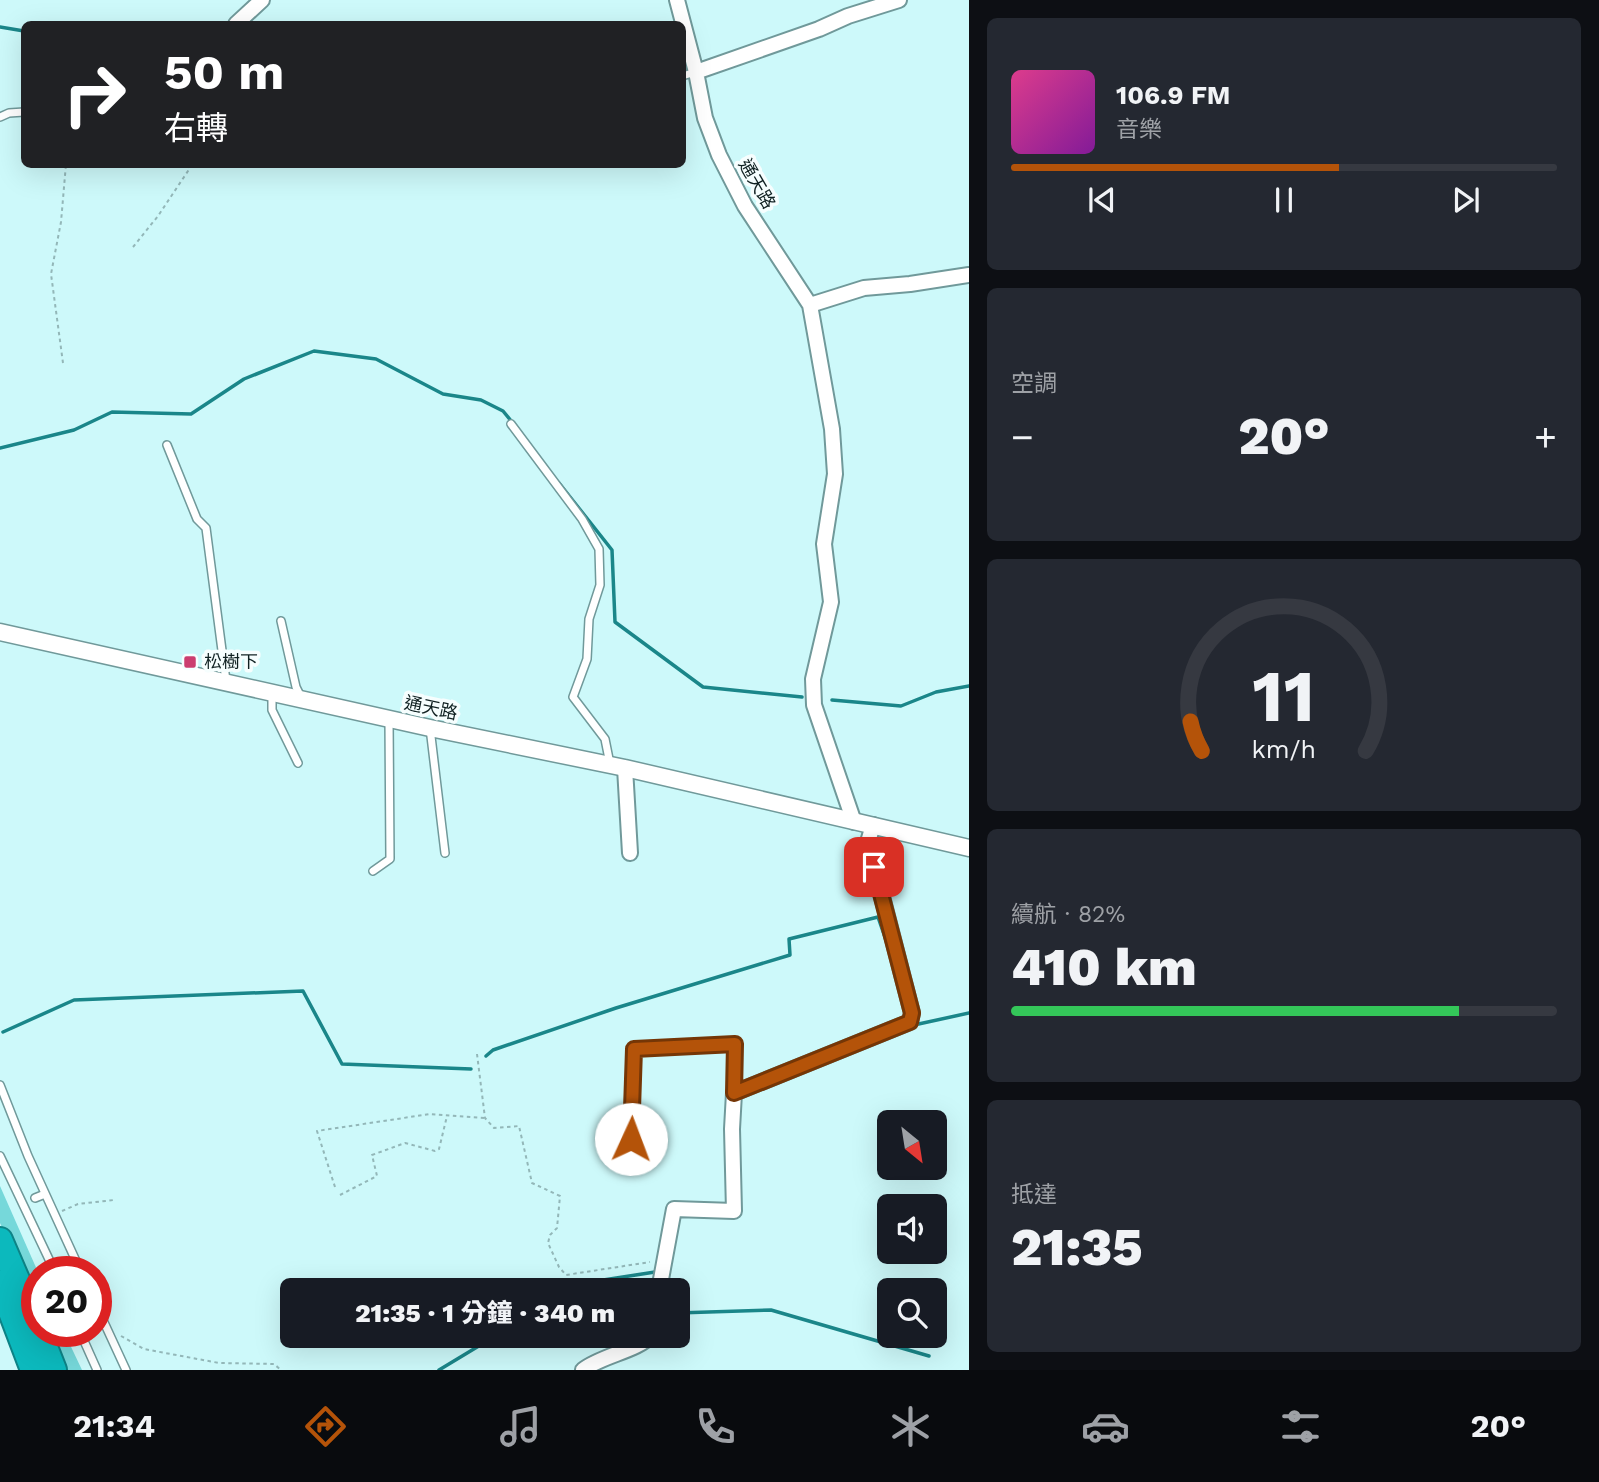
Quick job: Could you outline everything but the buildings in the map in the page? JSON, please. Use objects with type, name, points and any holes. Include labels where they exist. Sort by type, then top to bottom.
[{"type":"highway","points":[[0,1240],[21,1289]]},
{"type":"highway","points":[[0,1283],[33,1370]]},
{"type":"highway","points":[[45,1347],[54,1370]]},
{"type":"street","points":[[239,21],[262,0]]},
{"type":"street","name":"通天路","points":[[677,0],[680,21]]},
{"type":"street","points":[[689,74],[899,0]]},
{"type":"street","name":"通天路","points":[[686,56],[689,74],[719,155],[745,206],[810,305],[832,429],[835,474],[824,544],[831,602],[813,679],[814,705],[853,822]]},
{"type":"street","points":[[810,305],[864,288],[969,275]]},
{"type":"street","name":"通天路","points":[[0,632],[301,697],[430,728],[617,766],[969,848]]},
{"type":"street","points":[[617,766],[630,853]]},
{"type":"street","points":[[661,1278],[674,1209],[734,1210],[734,1093],[910,1022],[912,1013],[868,842],[873,825]]},
{"type":"street","points":[[583,1370],[593,1362],[628,1348]]},
{"type":"lane","points":[[0,117],[21,112]]},
{"type":"lane","points":[[511,424],[582,519],[599,549],[600,586],[589,619],[587,659],[573,696],[605,739],[617,766]]},
{"type":"lane","points":[[167,444],[197,519],[206,528],[226,681]]},
{"type":"lane","points":[[281,621],[296,687],[301,697]]},
{"type":"lane","points":[[272,691],[272,710],[298,763]]},
{"type":"lane","points":[[373,871],[390,859],[389,718]]},
{"type":"lane","points":[[430,728],[445,853]]},
{"type":"lane","points":[[637,1151],[631,1139],[634,1049],[735,1044],[734,1093]]},
{"type":"lane","points":[[0,1085],[74,1256]]},
{"type":"lane","points":[[0,1156],[47,1256]]},
{"type":"lane","points":[[35,1198],[45,1194]]},
{"type":"lane","points":[[112,1340],[126,1370]]},
{"type":"lane","points":[[87,1347],[97,1370]]},
{"type":"path","points":[[63,363],[51,274],[61,222],[66,168]]},
{"type":"path","points":[[134,247],[190,168]]},
{"type":"path","points":[[477,1054],[485,1118],[494,1128],[519,1126],[532,1183],[560,1196],[557,1228],[550,1235],[548,1243],[559,1267],[566,1275],[665,1260]]},
{"type":"path","points":[[335,1187],[317,1131],[430,1114],[485,1118]]},
{"type":"path","points":[[340,1195],[377,1176],[372,1155],[405,1143],[435,1151],[439,1149],[447,1115]]},
{"type":"path","points":[[55,1214],[78,1204],[114,1200]]},
{"type":"path","points":[[112,1332],[144,1349],[219,1363],[274,1364],[281,1370]]},
{"type":"shaded area","points":[[0,1186],[31,1256],[21,1256],[21,1271],[0,1223]]},
{"type":"shaded area","points":[[54,1347],[71,1347],[82,1370],[64,1370]]},
{"type":"waterway","points":[[0,27],[21,30]]},
{"type":"waterway","points":[[0,448],[74,430],[112,412],[191,414],[244,379],[314,351],[376,359],[443,394],[481,400],[503,411],[512,422]]},
{"type":"waterway","points":[[559,483],[612,550],[615,622],[703,687],[802,697]]},
{"type":"waterway","points":[[832,700],[901,706],[936,692],[969,686]]},
{"type":"waterway","points":[[486,1056],[493,1050],[616,1008],[790,955],[789,939],[878,917],[889,949]]},
{"type":"waterway","points":[[3,1032],[74,1000],[303,991],[342,1064],[471,1069]]},
{"type":"waterway","points":[[914,1025],[969,1013]]},
{"type":"waterway","points":[[616,1278],[655,1272]]},
{"type":"waterway","points":[[690,1313],[771,1310],[929,1356]]},
{"type":"waterway","points":[[439,1370],[475,1348]]},
{"type":"place","name":"松樹下","points":[[190,662]]},
{"type":"route","points":[[631,1139],[634,1049],[735,1044],[734,1093],[910,1022],[912,1013],[874,867]]}]
